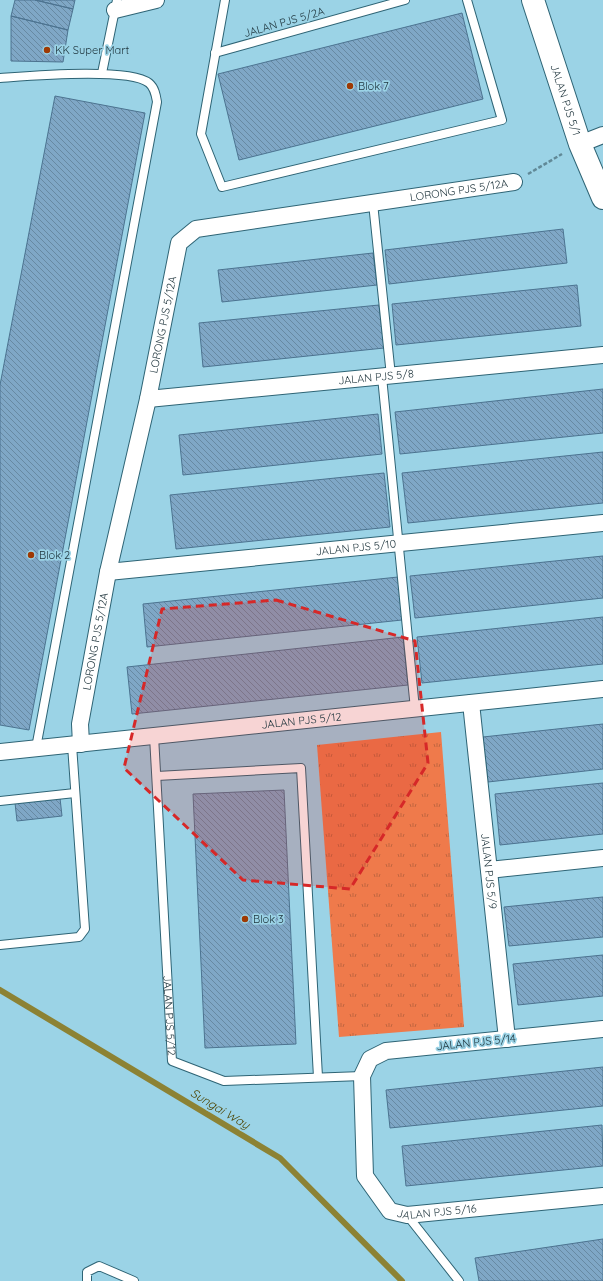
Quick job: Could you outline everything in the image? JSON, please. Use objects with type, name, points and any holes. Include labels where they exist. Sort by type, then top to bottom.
[{"type":"street","points":[[116,5],[156,0]]},
{"type":"street","name":"JALAN PJS 5/1","points":[[533,0],[580,144],[603,198]]},
{"type":"street","points":[[580,144],[603,135]]},
{"type":"street","name":"LORONG PJS 5/12A","points":[[77,744],[108,572],[148,399],[179,243],[196,229],[514,182]]},
{"type":"street","name":"JALAN PJS 5/8","points":[[148,399],[603,355]]},
{"type":"street","name":"JALAN PJS 5/10","points":[[108,572],[603,523]]},
{"type":"street","name":"JALAN PJS 5/12","points":[[0,752],[603,689]]},
{"type":"street","name":"JALAN PJS 5/9","points":[[471,703],[507,1039]]},
{"type":"street","points":[[489,870],[603,858]]},
{"type":"street","name":"JALAN PJS 5/14","points":[[362,1076],[370,1059],[386,1051],[603,1029]]},
{"type":"street","name":"JALAN PJS 5/16","points":[[362,1076],[365,1176],[390,1211],[407,1216],[603,1196]]},
{"type":"lane","points":[[225,0],[202,134],[222,187],[502,120],[467,0]]},
{"type":"lane","name":"JALAN PJS 5/2A","points":[[215,53],[405,0]]},
{"type":"lane","points":[[102,73],[116,5]]},
{"type":"lane","points":[[0,78],[102,73],[140,79],[149,83],[155,91],[158,102],[36,748]]},
{"type":"lane","points":[[373,203],[399,543],[415,709]]},
{"type":"lane","points":[[154,736],[156,776],[301,768],[318,1077]]},
{"type":"lane","points":[[0,945],[79,936],[85,929],[75,793],[77,744]]},
{"type":"lane","name":"JALAN PJS 5/12","points":[[156,776],[172,1061],[224,1081],[362,1076]]},
{"type":"lane","points":[[0,801],[75,793]]},
{"type":"lane","points":[[407,1216],[459,1281]]},
{"type":"lane","points":[[87,1281],[87,1272],[99,1266],[134,1281]]},
{"type":"path","points":[[514,182],[580,144]]},
{"type":"highlighted area","points":[[276,600],[415,641],[428,763],[350,889],[243,880],[124,768],[162,609]]},
{"type":"green space","points":[[441,732],[464,1027],[339,1037],[317,745]]},
{"type":"building","points":[[15,0],[35,0],[73,9],[68,30],[11,16]]},
{"type":"building","points":[[35,0],[75,0],[73,9]]},
{"type":"building","name":"Blok 7","points":[[462,13],[483,99],[239,160],[218,74]]},
{"type":"building","points":[[11,16],[68,30],[63,62],[11,61]]},
{"type":"building","name":"Blok 2","points":[[55,96],[145,113],[29,730],[0,725],[0,385]]},
{"type":"building","points":[[563,229],[567,263],[389,284],[385,250]]},
{"type":"building","points":[[373,253],[377,285],[222,302],[218,270]]},
{"type":"building","points":[[577,285],[581,326],[396,345],[392,304]]},
{"type":"building","points":[[379,305],[384,348],[203,367],[199,323]]},
{"type":"building","points":[[603,389],[603,433],[400,454],[395,412]]},
{"type":"building","points":[[378,414],[382,454],[183,475],[179,435]]},
{"type":"building","points":[[603,452],[603,503],[408,523],[402,473]]},
{"type":"building","points":[[384,473],[390,527],[176,549],[170,495]]},
{"type":"building","points":[[603,556],[603,598],[415,618],[410,576]]},
{"type":"building","points":[[398,577],[402,620],[147,647],[143,604]]},
{"type":"building","points":[[603,617],[603,664],[422,683],[417,637]]},
{"type":"building","points":[[403,637],[408,685],[132,714],[127,667]]},
{"type":"building","points":[[603,724],[603,769],[488,782],[483,737]]},
{"type":"building","points":[[603,783],[603,834],[500,845],[495,794]]},
{"type":"building","name":"Blok 3","points":[[284,790],[296,1044],[205,1048],[193,794]]},
{"type":"building","points":[[60,798],[62,816],[17,821],[15,803]]},
{"type":"building","points":[[603,897],[603,937],[509,946],[504,907]]},
{"type":"building","points":[[603,955],[603,996],[518,1005],[513,964]]},
{"type":"building","points":[[603,1067],[603,1106],[390,1128],[386,1090]]},
{"type":"building","points":[[602,1125],[603,1166],[406,1186],[402,1146]]},
{"type":"building","points":[[603,1239],[603,1281],[479,1281],[475,1258]]},
{"type":"waterway","name":"Sungai Way","points":[[0,990],[280,1158],[402,1281]]},
{"type":"place","name":"KK Super Mart","points":[[47,50]]},
{"type":"place","name":"Blok 7","points":[[350,86]]},
{"type":"place","name":"Blok 2","points":[[31,555]]},
{"type":"place","name":"Blok 3","points":[[245,919]]}]
